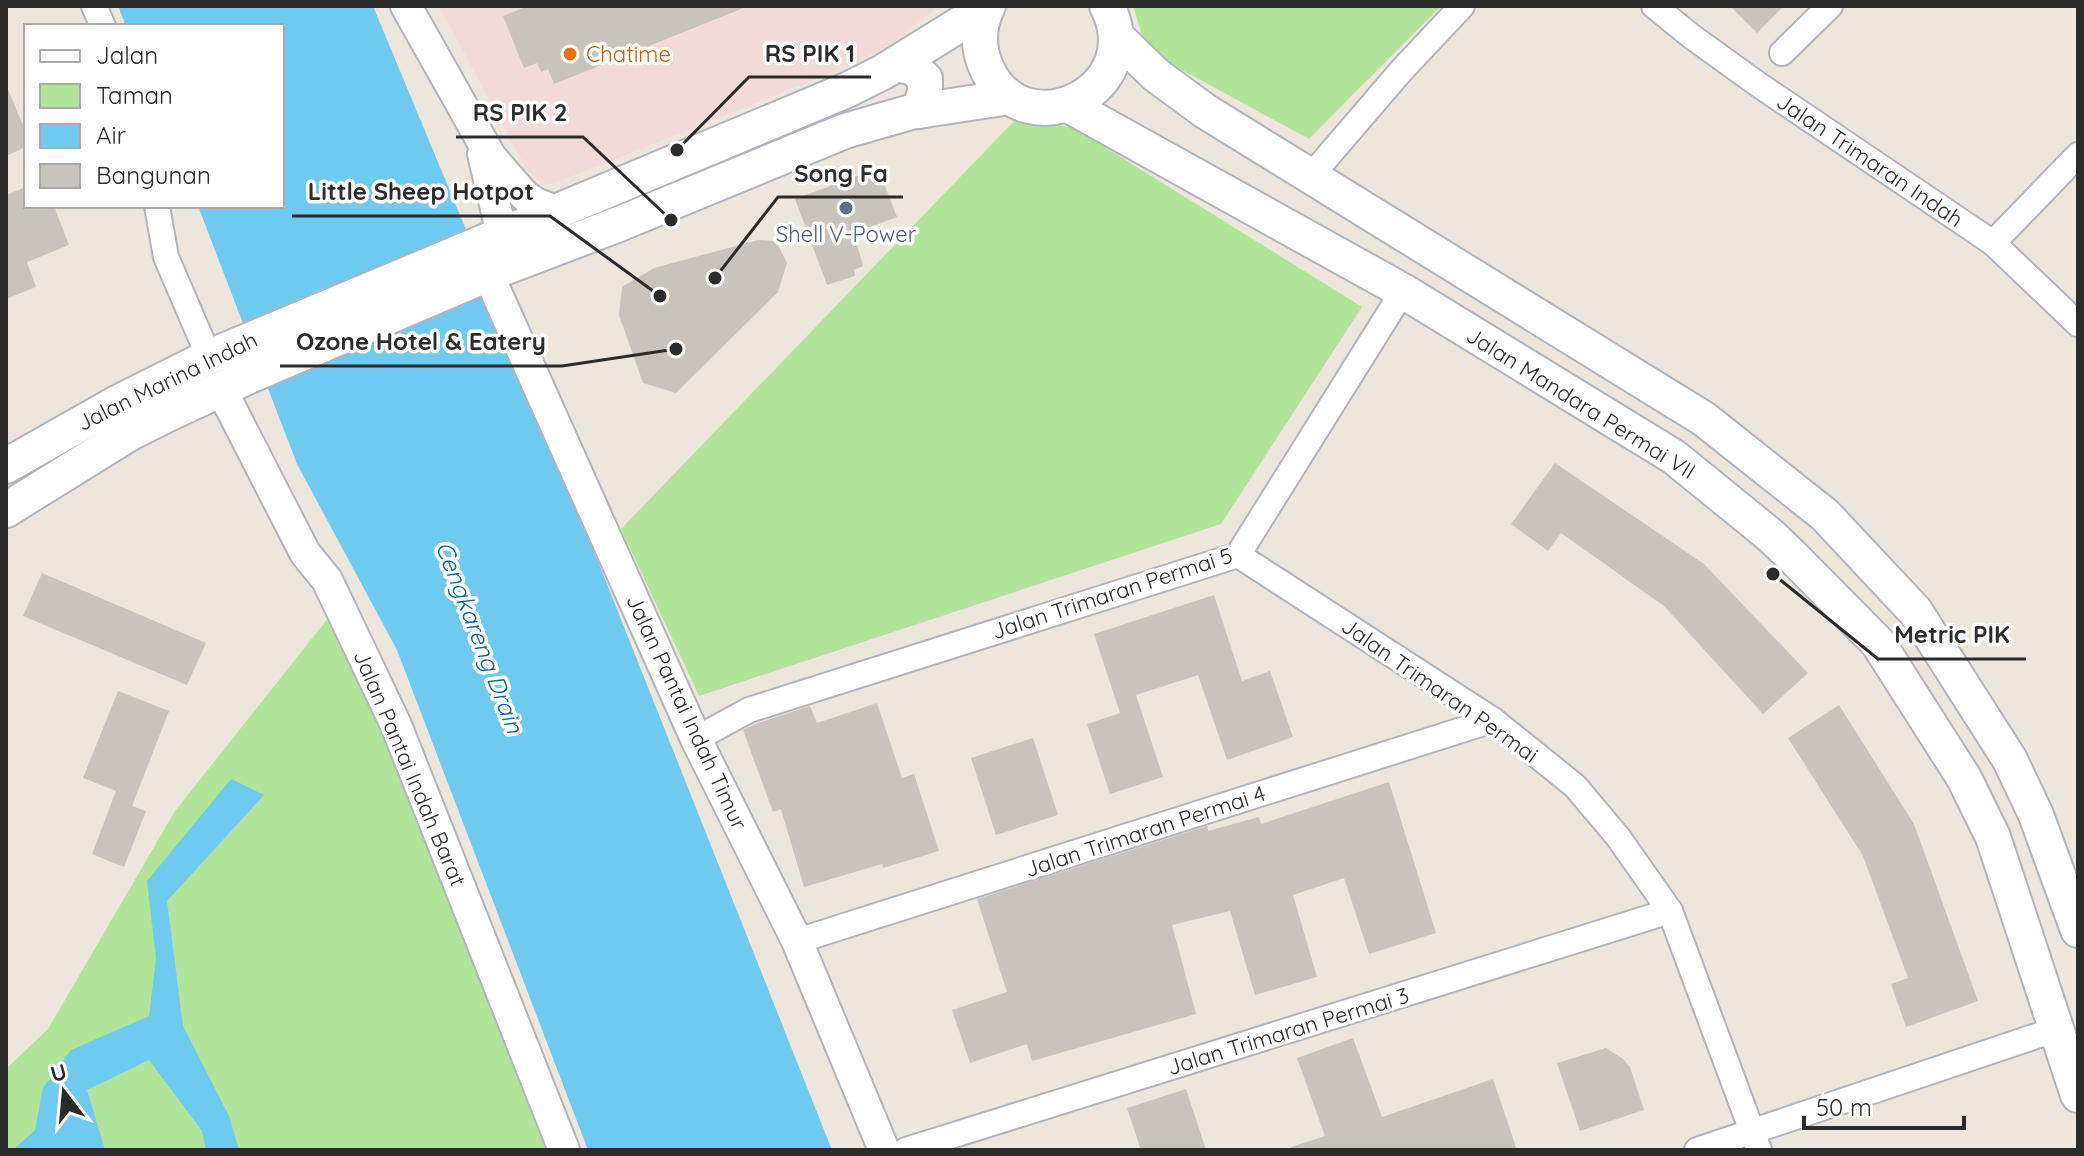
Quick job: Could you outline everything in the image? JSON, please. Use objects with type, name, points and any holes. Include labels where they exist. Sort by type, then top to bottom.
[{"type":"main road","points":[[987,7],[979,32],[981,58],[992,80],[1010,97],[1039,107],[1068,105],[1088,95],[1104,79],[1114,59],[1112,22]]},
{"type":"main road","name":"Jalan Marina Indah","points":[[6,466],[39,445],[159,400],[234,383],[488,257],[556,211],[847,90],[896,64],[987,7]]},
{"type":"main road","points":[[1112,22],[1156,75],[1181,93],[1310,177],[1704,419],[1825,515],[1915,611],[2010,760],[2075,912]]},
{"type":"main road","points":[[896,64],[914,68],[925,79],[919,111]]},
{"type":"main road","name":"Jalan Marina Indah","points":[[6,510],[130,433],[159,400],[224,351],[488,257],[619,224],[845,131],[919,111],[1010,97]]},
{"type":"main road","name":"Jalan Mandara Permai VII","points":[[1068,105],[1403,291],[1674,457],[1770,535],[1878,643],[1964,778],[1993,837],[2078,1095]]},
{"type":"main road","name":"Jalan Pantai Indah Barat","points":[[224,351],[215,381],[234,383]]},
{"type":"street","name":"Jalan Pantai Indah Timur","points":[[406,6],[479,140],[500,170],[524,195],[556,211]]},
{"type":"street","points":[[1310,177],[1401,71],[1462,6]]},
{"type":"street","name":"Jalan Trimaran Indah","points":[[1654,6],[1759,85],[1993,243],[2078,324]]},
{"type":"street","points":[[1782,53],[1830,6]]},
{"type":"street","name":"Jalan Pantai Indah Timur","points":[[479,140],[499,213],[488,257],[696,739],[797,941],[884,1150]]},
{"type":"street","points":[[1993,243],[2078,155]]},
{"type":"street","points":[[157,208],[166,257],[224,351]]},
{"type":"street","name":"Jalan Trimaran Permai 5","points":[[696,739],[749,710],[1238,555],[1403,291]]},
{"type":"street","name":"Jalan Pantai Indah Barat","points":[[234,383],[305,553],[327,580],[396,725],[564,1150]]},
{"type":"street","name":"Jalan Trimaran Permai","points":[[1238,555],[1493,720],[1575,786],[1618,837],[1670,911],[1757,1141]]},
{"type":"street","name":"Jalan Trimaran Permai 4","points":[[797,941],[1493,720]]},
{"type":"street","name":"Jalan Trimaran Permai 3","points":[[906,1150],[1670,911]]},
{"type":"street","points":[[1697,1150],[1757,1141],[2057,1029]]},
{"type":"shaded area","points":[[439,6],[938,6],[893,45],[550,185],[540,182],[521,159]]},
{"type":"green space","points":[[1133,6],[1441,6],[1309,139],[1147,51]]},
{"type":"green space","points":[[1017,118],[1074,128],[1362,307],[1221,524],[699,696],[621,529]]},
{"type":"green space","points":[[333,612],[423,823],[550,1150],[6,1150],[6,1069],[48,1029],[175,811]]},
{"type":"water","name":"Cengkareng Drain","points":[[118,6],[373,6],[467,232],[832,1150],[588,1150],[397,650],[297,464],[199,208],[284,208],[284,24],[125,24]]},
{"type":"water","points":[[231,779],[264,795],[167,901],[183,1026],[229,1116],[239,1150],[206,1150],[202,1131],[149,1060],[87,1090],[105,1150],[13,1150],[35,1130],[43,1088],[71,1050],[149,1016],[156,959],[147,881]]},
{"type":"building","points":[[528,6],[746,7],[554,84],[548,69],[541,72],[537,63],[524,68],[503,16]]},
{"type":"building","points":[[1730,6],[1784,6],[1757,33]]},
{"type":"building","points":[[6,85],[24,127],[24,148],[6,156]]},
{"type":"building","name":"Shell V-Power","points":[[878,168],[897,217],[854,233],[863,266],[854,270],[855,276],[827,285],[795,199]]},
{"type":"building","points":[[24,188],[24,208],[55,208],[69,245],[27,262],[36,287],[6,299],[6,195]]},
{"type":"building","points":[[758,240],[776,241],[787,263],[778,292],[676,393],[643,383],[619,315],[622,287],[654,268]]},
{"type":"building","points":[[1555,463],[1704,564],[1808,673],[1763,714],[1664,606],[1561,533],[1548,551],[1511,524]]},
{"type":"building","points":[[42,573],[206,643],[187,685],[23,616]]},
{"type":"building","points":[[1214,595],[1242,681],[1270,671],[1293,737],[1227,760],[1198,675],[1136,695],[1163,777],[1110,794],[1087,724],[1120,713],[1094,634]]},
{"type":"building","points":[[118,691],[169,711],[132,806],[146,811],[124,867],[92,854],[116,791],[83,778]]},
{"type":"building","points":[[877,703],[902,778],[914,774],[939,851],[804,887],[781,809],[773,812],[743,730],[810,706],[817,723]]},
{"type":"building","points":[[1839,705],[1914,824],[1978,1001],[1906,1027],[1891,984],[1908,978],[1863,856],[1788,738]]},
{"type":"building","points":[[1033,738],[1058,815],[996,835],[971,758]]},
{"type":"building","points":[[1389,782],[1436,933],[1369,954],[1344,878],[1293,895],[1317,977],[1255,995],[1230,911],[1172,925],[1196,1014],[1032,1061],[1027,1044],[970,1063],[952,1010],[1007,992],[977,899],[1207,826],[1208,831],[1259,817],[1261,824]]},
{"type":"building","points":[[1353,1038],[1382,1117],[1493,1079],[1517,1150],[1292,1150],[1291,1147],[1325,1136],[1297,1058]]},
{"type":"building","points":[[1606,1048],[1630,1067],[1644,1110],[1580,1131],[1557,1063]]},
{"type":"building","points":[[1186,1089],[1206,1150],[1141,1150],[1127,1108]]},
{"type":"place","name":"Chatime","points":[[570,54]]},
{"type":"place","name":"RS PIK 1","points":[[677,150]]},
{"type":"place","name":"Shell V-Power","points":[[846,208]]},
{"type":"place","name":"RS PIK 2","points":[[671,220]]},
{"type":"place","name":"Song Fa","points":[[715,278]]},
{"type":"place","name":"Little Sheep Hotpot","points":[[660,296]]},
{"type":"place","name":"Ozone Hotel & Eatery","points":[[676,349]]},
{"type":"place","name":"Metric PIK","points":[[1773,574]]}]
